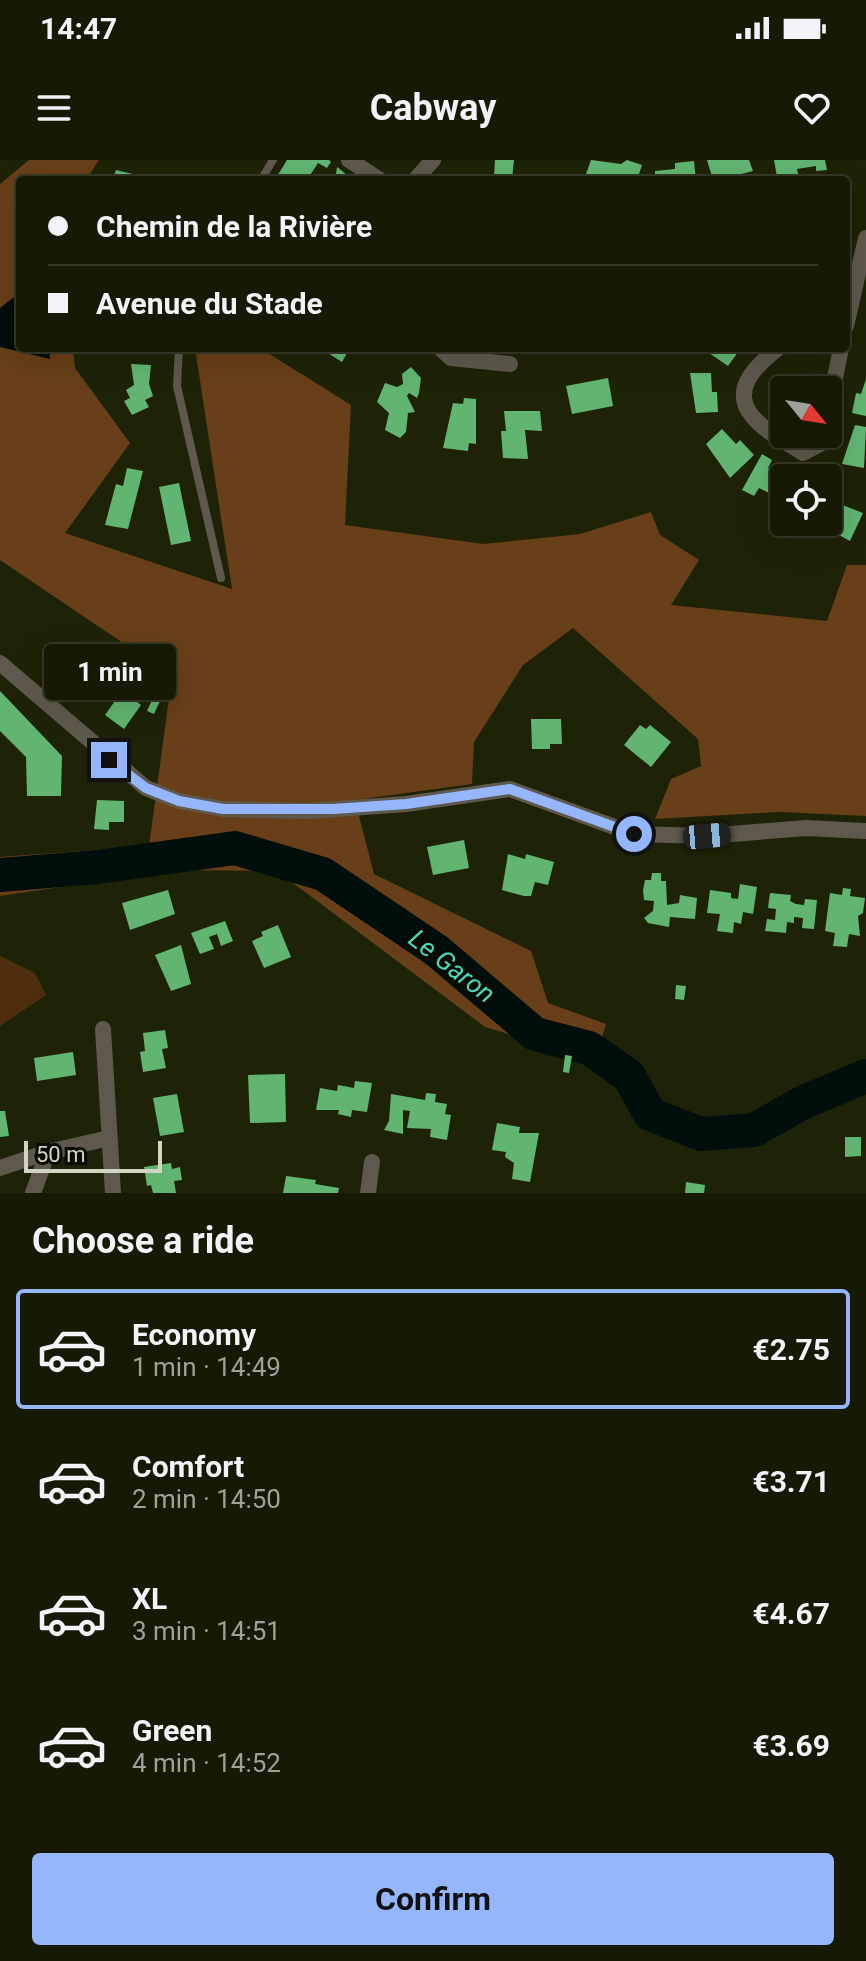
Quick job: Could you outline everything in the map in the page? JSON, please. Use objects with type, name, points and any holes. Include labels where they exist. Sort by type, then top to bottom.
[{"type":"street","points":[[349,160],[374,176]]},
{"type":"street","points":[[419,176],[433,160]]},
{"type":"street","points":[[852,274],[866,238]]},
{"type":"street","points":[[444,352],[451,358],[510,364]]},
{"type":"street","points":[[770,431],[752,419],[744,399],[749,376],[774,352]]},
{"type":"street","points":[[835,376],[840,352]]},
{"type":"street","points":[[0,663],[146,788],[179,801],[223,809],[309,811],[406,804],[510,789],[634,834],[707,836],[806,828],[866,831]]},
{"type":"street","points":[[103,1029],[113,1193]]},
{"type":"street","points":[[0,1168],[48,1152],[109,1138]]},
{"type":"street","points":[[33,1193],[48,1152]]},
{"type":"street","points":[[368,1193],[372,1162]]},
{"type":"lane","points":[[179,352],[177,386],[221,578]]},
{"type":"shaded area","points":[[29,160],[99,160],[89,176],[16,176],[16,352],[73,352],[75,368],[130,443],[65,533],[232,589],[196,352],[266,352],[351,405],[345,525],[483,544],[580,534],[651,512],[660,535],[699,560],[671,605],[827,621],[847,565],[866,565],[866,816],[779,812],[655,819],[671,779],[701,766],[698,739],[573,628],[523,665],[474,742],[472,784],[355,800],[374,874],[531,951],[548,1003],[606,1024],[595,1060],[485,1027],[277,871],[176,870],[0,896],[0,857],[149,846],[172,676],[0,560],[0,184]]},
{"type":"shaded area","points":[[16,295],[16,351],[0,347],[0,308]]},
{"type":"shaded area","points":[[21,352],[49,352],[50,359]]},
{"type":"shaded area","points":[[0,956],[35,973],[46,995],[0,1026]]},
{"type":"building","points":[[287,160],[331,162],[327,168],[318,163],[310,176],[277,176]]},
{"type":"building","points":[[495,160],[514,160],[512,176],[494,176]]},
{"type":"building","points":[[591,160],[621,164],[627,160],[642,165],[638,176],[585,176]]},
{"type":"building","points":[[707,160],[749,160],[753,171],[734,176],[712,176]]},
{"type":"building","points":[[774,160],[825,160],[827,170],[816,171],[816,166],[797,169],[798,174],[777,176]]},
{"type":"building","points":[[694,161],[696,176],[655,176],[655,171],[675,169],[675,163]]},
{"type":"building","points":[[337,167],[348,176],[336,176]]},
{"type":"building","points":[[116,170],[141,176],[114,176]]},
{"type":"building","points":[[326,352],[348,352],[342,362]]},
{"type":"building","points":[[710,352],[738,352],[728,366]]},
{"type":"building","points":[[131,364],[151,365],[149,384],[153,396],[145,400],[149,407],[132,415],[124,401],[130,398],[126,390],[134,385]]},
{"type":"building","points":[[411,367],[421,378],[419,393],[417,398],[409,393],[407,396],[415,412],[408,413],[406,432],[400,438],[385,430],[389,413],[377,402],[385,383],[397,387],[403,384],[402,374]]},
{"type":"building","points":[[690,373],[711,373],[712,392],[717,392],[718,412],[696,413]]},
{"type":"building","points":[[608,378],[613,406],[572,414],[566,386]]},
{"type":"building","points":[[866,379],[866,416],[852,413],[856,393],[861,394]]},
{"type":"building","points":[[464,398],[476,399],[476,444],[469,443],[468,451],[443,448],[453,403],[463,404]]},
{"type":"building","points":[[504,411],[540,411],[542,431],[525,430],[528,459],[503,458],[501,431],[506,431]]},
{"type":"building","points":[[855,425],[866,427],[864,468],[842,464]]},
{"type":"building","points":[[722,429],[736,444],[740,440],[754,455],[730,478],[706,444]]},
{"type":"building","points":[[762,454],[772,460],[768,468],[770,494],[759,488],[754,496],[742,490]]},
{"type":"building","points":[[127,468],[143,471],[128,529],[105,525],[116,484],[123,486]]},
{"type":"building","points":[[179,483],[191,541],[171,545],[159,487]]},
{"type":"building","points":[[842,505],[863,513],[850,541],[841,536]]},
{"type":"building","points":[[84,674],[94,682],[89,688],[79,681]]},
{"type":"building","points":[[146,675],[157,676],[157,687],[146,687]]},
{"type":"building","points":[[0,691],[62,756],[61,796],[27,796],[26,757],[0,731]]},
{"type":"building","points":[[122,691],[141,705],[124,729],[105,715]]},
{"type":"building","points":[[152,700],[160,701],[154,714],[147,711]]},
{"type":"building","points":[[531,719],[561,719],[562,744],[550,744],[550,749],[532,749]]},
{"type":"building","points":[[640,725],[646,729],[650,725],[671,742],[651,767],[624,745]]},
{"type":"building","points":[[97,800],[124,801],[124,822],[109,822],[109,830],[94,829]]},
{"type":"building","points":[[464,840],[469,868],[433,875],[427,847]]},
{"type":"building","points":[[508,854],[525,859],[526,854],[554,862],[548,885],[535,882],[531,896],[502,890]]},
{"type":"building","points":[[652,873],[661,873],[661,881],[666,881],[667,905],[679,903],[680,895],[697,898],[695,919],[670,917],[669,927],[648,923],[644,918],[653,911],[654,901],[644,900],[643,890],[645,880],[651,880]]},
{"type":"building","points":[[740,884],[757,887],[753,914],[743,912],[741,924],[734,922],[733,933],[717,931],[720,914],[707,913],[710,890],[731,893],[731,898],[738,899]]},
{"type":"building","points":[[843,888],[851,889],[850,896],[865,898],[863,913],[858,916],[860,936],[849,934],[847,947],[833,946],[835,933],[825,931],[830,893],[842,895]]},
{"type":"building","points":[[168,890],[175,914],[130,930],[122,903]]},
{"type":"building","points":[[770,893],[791,895],[790,901],[796,904],[804,905],[805,899],[817,900],[814,929],[802,928],[803,918],[794,917],[794,923],[787,922],[786,933],[765,931],[767,919],[775,920],[776,909],[768,908]]},
{"type":"building","points":[[225,921],[233,941],[221,946],[217,934],[209,937],[214,949],[200,954],[191,933]]},
{"type":"building","points":[[278,925],[291,957],[264,968],[252,941],[263,936],[261,932]]},
{"type":"building","points":[[181,945],[191,984],[171,991],[155,955]]},
{"type":"building","points":[[676,985],[686,986],[684,1000],[675,999]]},
{"type":"building","points":[[165,1030],[168,1048],[162,1049],[166,1068],[143,1072],[140,1052],[145,1051],[143,1033]]},
{"type":"building","points":[[73,1052],[76,1075],[37,1081],[34,1058]]},
{"type":"building","points":[[565,1055],[572,1056],[569,1073],[563,1072]]},
{"type":"building","points":[[285,1074],[286,1122],[250,1123],[248,1075]]},
{"type":"building","points":[[355,1081],[372,1083],[367,1112],[352,1110],[351,1117],[338,1114],[339,1110],[316,1110],[320,1088],[337,1091],[338,1085],[354,1088]]},
{"type":"building","points":[[426,1093],[436,1094],[435,1102],[447,1104],[445,1114],[451,1115],[447,1140],[430,1137],[431,1129],[407,1128],[410,1111],[403,1110],[403,1134],[384,1130],[389,1121],[391,1094],[425,1100]]},
{"type":"building","points":[[177,1094],[184,1132],[160,1136],[153,1098]]},
{"type":"building","points":[[0,1111],[5,1111],[9,1136],[0,1137]]},
{"type":"building","points":[[497,1123],[520,1127],[519,1133],[539,1133],[530,1182],[512,1179],[514,1163],[505,1157],[506,1152],[492,1150]]},
{"type":"building","points":[[845,1137],[861,1137],[861,1156],[845,1157]]},
{"type":"building","points":[[171,1163],[172,1169],[180,1167],[182,1180],[174,1181],[176,1193],[153,1193],[151,1185],[147,1186],[144,1167]]},
{"type":"building","points":[[286,1176],[316,1180],[315,1184],[339,1188],[338,1193],[283,1193]]},
{"type":"building","points":[[686,1182],[705,1185],[704,1193],[685,1193]]},
{"type":"waterway","name":"Le Garon","points":[[0,875],[97,867],[235,848],[323,874],[436,950],[535,1034],[589,1048],[629,1076],[650,1114],[701,1134],[754,1130],[804,1102],[866,1076]]},
{"type":"route","points":[[109,760],[146,788],[179,801],[223,809],[309,811],[406,804],[510,789],[634,834]]}]
